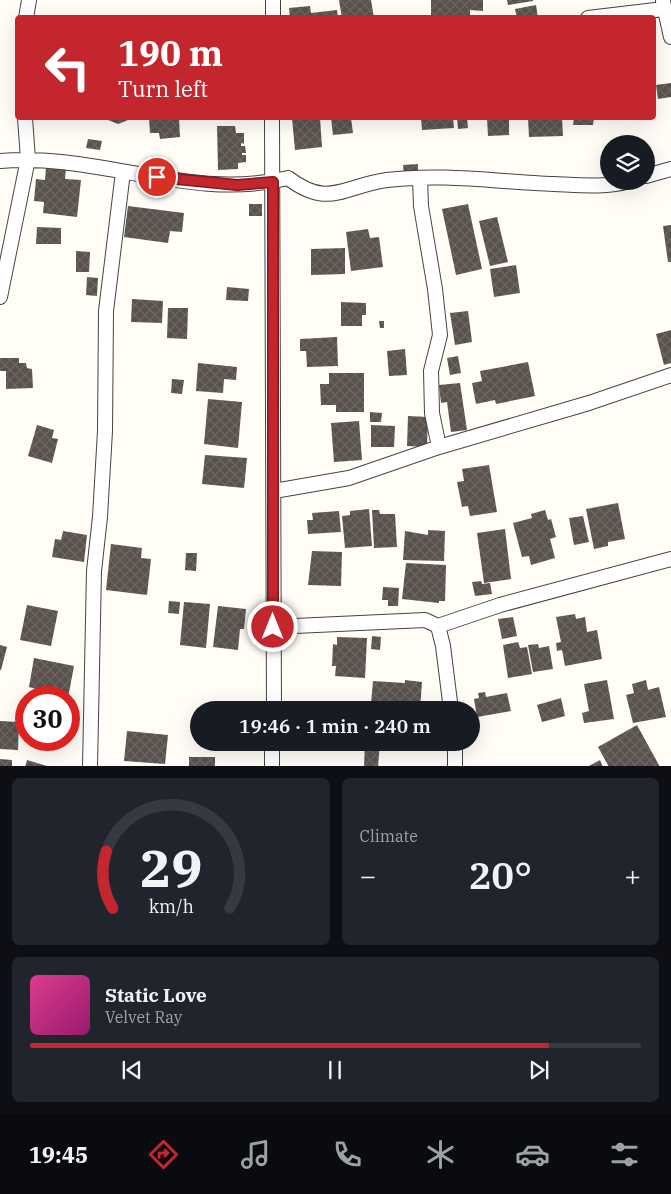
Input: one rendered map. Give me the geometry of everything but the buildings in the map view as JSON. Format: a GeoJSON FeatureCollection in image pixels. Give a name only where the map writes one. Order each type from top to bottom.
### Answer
{"type":"FeatureCollection","features":[{"type":"Feature","properties":{"kind":"street"},"geometry":{"type":"LineString","coordinates":[[26,15],[29,0]]}},
{"type":"Feature","properties":{"kind":"street"},"geometry":{"type":"LineString","coordinates":[[273,0],[273,15]]}},
{"type":"Feature","properties":{"kind":"street"},"geometry":{"type":"LineString","coordinates":[[604,15],[664,4],[671,37]]}},
{"type":"Feature","properties":{"kind":"street"},"geometry":{"type":"LineString","coordinates":[[0,297],[28,158],[25,120]]}},
{"type":"Feature","properties":{"kind":"street"},"geometry":{"type":"LineString","coordinates":[[272,120],[274,701]]}},
{"type":"Feature","properties":{"kind":"street"},"geometry":{"type":"LineString","coordinates":[[0,161],[28,158],[79,163],[123,172],[237,185],[273,182],[288,178],[304,190],[330,195],[371,183],[443,177],[579,186],[600,184]]}},
{"type":"Feature","properties":{"kind":"street"},"geometry":{"type":"LineString","coordinates":[[655,173],[671,169]]}},
{"type":"Feature","properties":{"kind":"street"},"geometry":{"type":"LineString","coordinates":[[90,766],[94,571],[100,517],[105,431],[106,311],[123,172]]}},
{"type":"Feature","properties":{"kind":"street"},"geometry":{"type":"LineString","coordinates":[[420,178],[421,206],[435,288],[440,335],[431,371],[432,413],[439,448]]}},
{"type":"Feature","properties":{"kind":"street"},"geometry":{"type":"LineString","coordinates":[[274,491],[349,478],[439,448],[589,403],[671,375]]}},
{"type":"Feature","properties":{"kind":"street"},"geometry":{"type":"LineString","coordinates":[[273,627],[392,620],[425,620],[438,626],[500,605],[671,559]]}},
{"type":"Feature","properties":{"kind":"street"},"geometry":{"type":"LineString","coordinates":[[438,626],[444,646],[450,701]]}},
{"type":"Feature","properties":{"kind":"street"},"geometry":{"type":"LineString","coordinates":[[272,751],[272,766]]}},
{"type":"Feature","properties":{"kind":"street"},"geometry":{"type":"LineString","coordinates":[[455,751],[455,766]]}},
{"type":"Feature","properties":{"kind":"route"},"geometry":{"type":"LineString","coordinates":[[157,177],[237,185],[273,182],[275,403],[273,627]]}}]}
